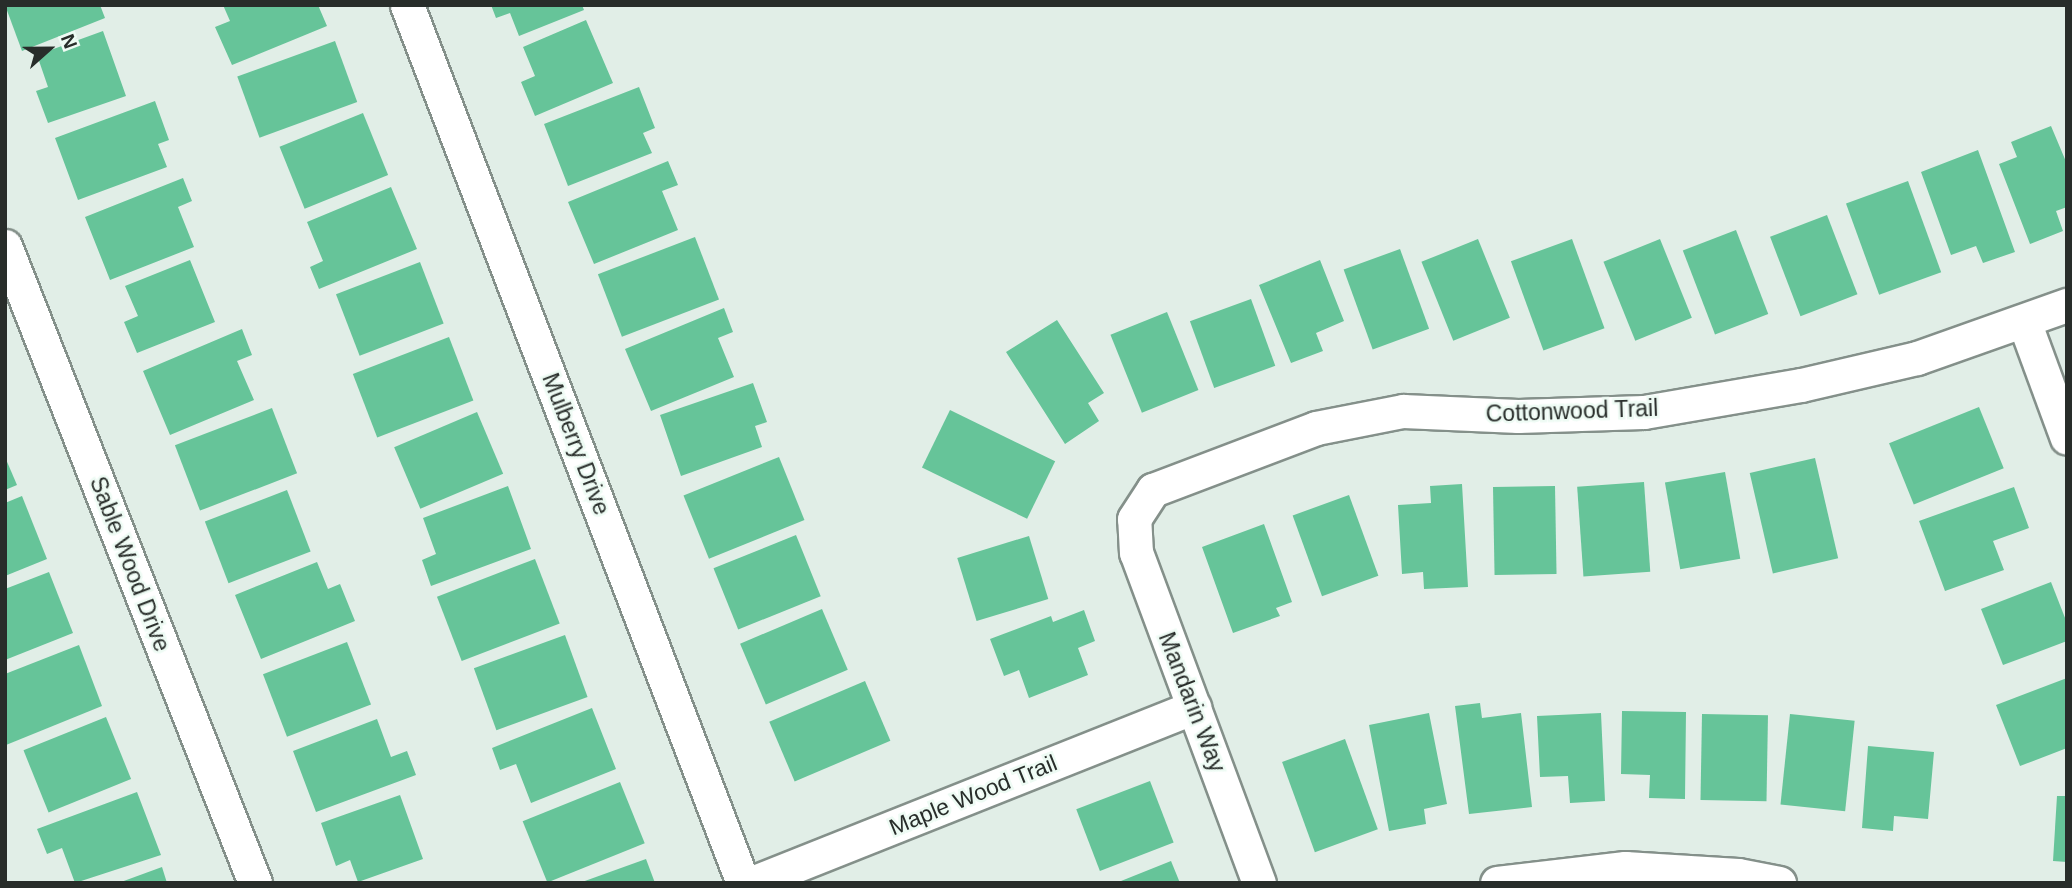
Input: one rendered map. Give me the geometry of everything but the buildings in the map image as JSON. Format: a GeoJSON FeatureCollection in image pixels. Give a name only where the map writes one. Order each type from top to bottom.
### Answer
{"type":"FeatureCollection","features":[{"type":"Feature","properties":{"kind":"street","name":"Mulberry Drive"},"geometry":{"type":"LineString","coordinates":[[407,5],[743,883]]}},
{"type":"Feature","properties":{"kind":"street","name":"Sable Wood Drive"},"geometry":{"type":"LineString","coordinates":[[5,246],[255,883]]}},
{"type":"Feature","properties":{"kind":"street","name":"Cottonwood Trail"},"geometry":{"type":"LineString","coordinates":[[1134,519],[1153,490],[1316,428],[1403,411],[1518,416],[1644,412],[1801,385],[1917,358],[2025,324],[2067,305]]}},
{"type":"Feature","properties":{"kind":"street"},"geometry":{"type":"LineString","coordinates":[[2025,324],[2067,438]]}},
{"type":"Feature","properties":{"kind":"street","name":"Mandarin Way"},"geometry":{"type":"LineString","coordinates":[[1134,519],[1136,553],[1259,883]]}},
{"type":"Feature","properties":{"kind":"street","name":"Maple Wood Trail"},"geometry":{"type":"LineString","coordinates":[[752,883],[1194,707]]}},
{"type":"Feature","properties":{"kind":"street"},"geometry":{"type":"LineString","coordinates":[[1497,883],[1625,868],[1738,875],[1779,883]]}}]}
